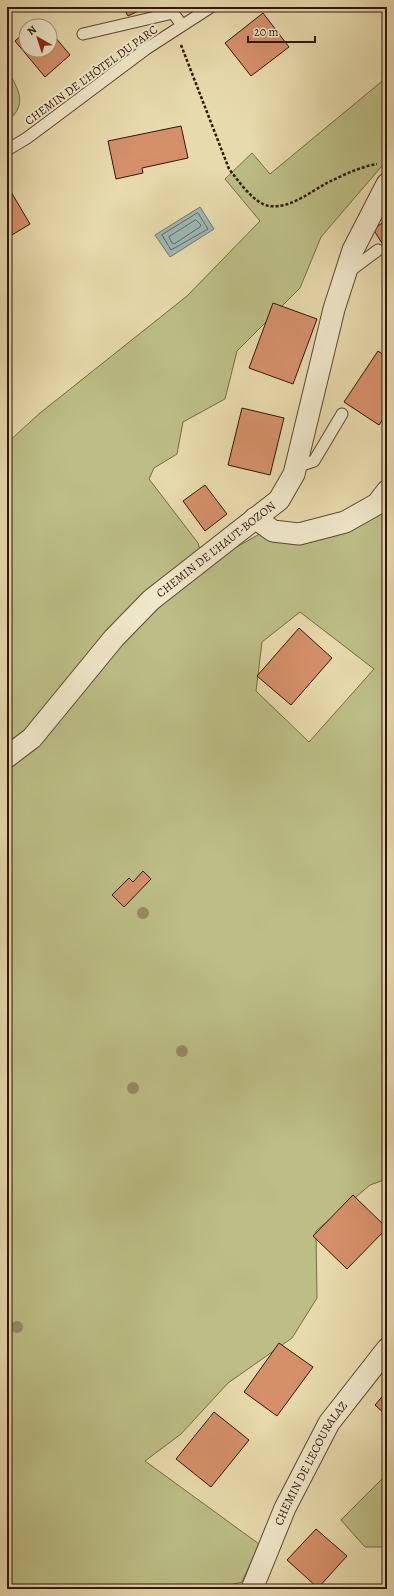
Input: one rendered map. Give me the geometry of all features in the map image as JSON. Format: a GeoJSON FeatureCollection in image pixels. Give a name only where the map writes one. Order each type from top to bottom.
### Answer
{"type":"FeatureCollection","features":[{"type":"Feature","properties":{"kind":"street","name":"CHEMIN DE L'HAUT-BOZON"},"geometry":{"type":"LineString","coordinates":[[7,757],[32,738],[114,638],[151,600],[279,500],[294,474],[334,309],[353,250],[387,184]]}},
{"type":"Feature","properties":{"kind":"street"},"geometry":{"type":"LineString","coordinates":[[255,518],[273,531],[299,534],[346,522],[377,504],[387,491]]}},
{"type":"Feature","properties":{"kind":"street","name":"CHEMIN DE L'ECOURALAZ"},"geometry":{"type":"LineString","coordinates":[[252,1589],[285,1508],[329,1423],[387,1349]]}},
{"type":"Feature","properties":{"kind":"lane","name":"CHEMIN DE L'HÔTEL DU PARC"},"geometry":{"type":"LineString","coordinates":[[7,150],[27,138],[146,48],[211,7]]}},
{"type":"Feature","properties":{"kind":"lane"},"geometry":{"type":"LineString","coordinates":[[83,34],[173,13],[182,25]]}},
{"type":"Feature","properties":{"kind":"lane"},"geometry":{"type":"LineString","coordinates":[[345,275],[378,250]]}},
{"type":"Feature","properties":{"kind":"lane"},"geometry":{"type":"LineString","coordinates":[[296,467],[314,461],[342,414]]}},
{"type":"Feature","properties":{"kind":"path"},"geometry":{"type":"LineString","coordinates":[[180,42],[229,168],[242,186],[258,200],[268,206],[279,206],[297,200],[357,170],[380,163]]}},
{"type":"Feature","properties":{"kind":"green space"},"geometry":{"type":"Polygon","coordinates":[[[7,70],[18,90],[20,103],[14,115],[7,121],[7,70]]]}},
{"type":"Feature","properties":{"kind":"green space"},"geometry":{"type":"Polygon","coordinates":[[[387,77],[387,160],[321,237],[300,288],[237,351],[225,399],[183,422],[177,454],[154,468],[149,479],[198,543],[205,565],[279,523],[298,526],[387,502],[387,1179],[370,1185],[316,1231],[317,1298],[292,1338],[228,1383],[181,1434],[145,1461],[259,1544],[242,1582],[214,1589],[7,1589],[7,443],[40,413],[187,296],[260,221],[225,179],[252,153],[270,174],[387,77]],[[300,612],[262,642],[256,691],[309,742],[374,669],[300,612]]]}},
{"type":"Feature","properties":{"kind":"green space"},"geometry":{"type":"Polygon","coordinates":[[[387,1474],[387,1547],[365,1547],[341,1520],[387,1474]]]}},
{"type":"Feature","properties":{"kind":"water"},"geometry":{"type":"Polygon","coordinates":[[[200,207],[214,229],[170,257],[155,235],[200,207]]]}},
{"type":"Feature","properties":{"kind":"building"},"geometry":{"type":"Polygon","coordinates":[[[123,7],[147,7],[128,16],[123,7]]]}},
{"type":"Feature","properties":{"kind":"building"},"geometry":{"type":"Polygon","coordinates":[[[263,13],[289,47],[251,76],[225,43],[263,13]]]}},
{"type":"Feature","properties":{"kind":"building"},"geometry":{"type":"Polygon","coordinates":[[[58,41],[70,55],[45,77],[29,58],[58,58],[58,41]]]}},
{"type":"Feature","properties":{"kind":"building"},"geometry":{"type":"Polygon","coordinates":[[[181,126],[188,158],[142,168],[143,173],[116,179],[108,141],[181,126]]]}},
{"type":"Feature","properties":{"kind":"building"},"geometry":{"type":"Polygon","coordinates":[[[7,185],[30,224],[7,238],[7,185]]]}},
{"type":"Feature","properties":{"kind":"building"},"geometry":{"type":"Polygon","coordinates":[[[387,220],[387,251],[373,229],[387,220]]]}},
{"type":"Feature","properties":{"kind":"building"},"geometry":{"type":"Polygon","coordinates":[[[273,303],[317,319],[293,384],[249,368],[273,303]]]}},
{"type":"Feature","properties":{"kind":"building"},"geometry":{"type":"Polygon","coordinates":[[[378,351],[387,357],[387,413],[379,425],[344,402],[378,351]]]}},
{"type":"Feature","properties":{"kind":"building"},"geometry":{"type":"Polygon","coordinates":[[[242,408],[284,418],[270,475],[228,465],[242,408]]]}},
{"type":"Feature","properties":{"kind":"building"},"geometry":{"type":"Polygon","coordinates":[[[205,485],[227,514],[205,531],[183,501],[205,485]]]}},
{"type":"Feature","properties":{"kind":"building"},"geometry":{"type":"Polygon","coordinates":[[[299,628],[332,658],[291,705],[257,676],[299,628]]]}},
{"type":"Feature","properties":{"kind":"building"},"geometry":{"type":"Polygon","coordinates":[[[143,871],[151,879],[124,907],[112,895],[129,878],[133,882],[143,871]]]}},
{"type":"Feature","properties":{"kind":"building"},"geometry":{"type":"Polygon","coordinates":[[[353,1195],[387,1228],[347,1269],[313,1236],[353,1195]]]}},
{"type":"Feature","properties":{"kind":"building"},"geometry":{"type":"Polygon","coordinates":[[[279,1343],[313,1367],[277,1416],[244,1392],[279,1343]]]}},
{"type":"Feature","properties":{"kind":"building"},"geometry":{"type":"Polygon","coordinates":[[[387,1391],[387,1416],[375,1405],[387,1391]]]}},
{"type":"Feature","properties":{"kind":"building"},"geometry":{"type":"Polygon","coordinates":[[[214,1412],[249,1440],[211,1487],[176,1459],[214,1412]]]}},
{"type":"Feature","properties":{"kind":"building"},"geometry":{"type":"Polygon","coordinates":[[[316,1529],[347,1556],[318,1588],[287,1560],[316,1529]]]}}]}
